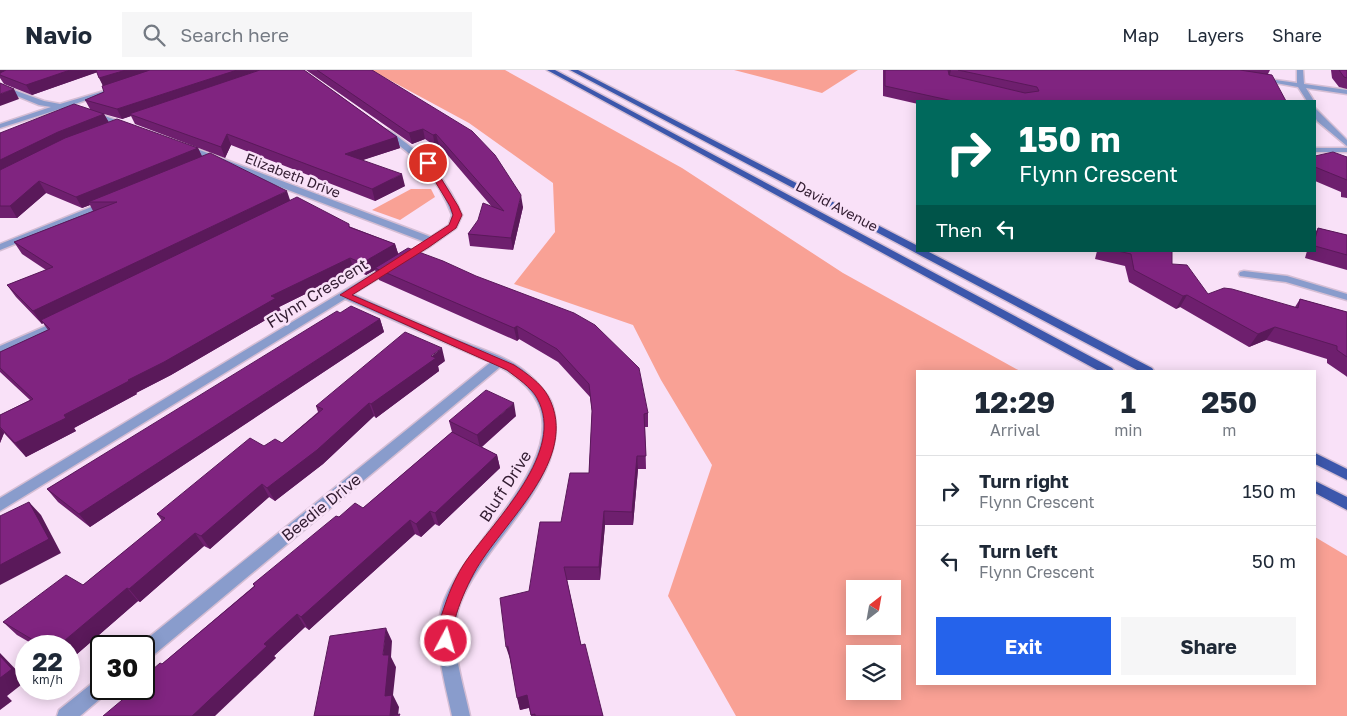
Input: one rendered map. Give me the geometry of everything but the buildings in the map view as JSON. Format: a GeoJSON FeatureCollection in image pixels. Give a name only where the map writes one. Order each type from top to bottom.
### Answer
{"type":"FeatureCollection","features":[{"type":"Feature","properties":{"kind":"main road","name":"David Avenue"},"geometry":{"type":"LineString","coordinates":[[550,70],[1106,370]]}},
{"type":"Feature","properties":{"kind":"main road","name":"David Avenue"},"geometry":{"type":"LineString","coordinates":[[573,70],[916,250]]}},
{"type":"Feature","properties":{"kind":"main road","name":"David Avenue"},"geometry":{"type":"LineString","coordinates":[[920,252],[1146,370]]}},
{"type":"Feature","properties":{"kind":"main road"},"geometry":{"type":"LineString","coordinates":[[1316,459],[1347,475]]}},
{"type":"Feature","properties":{"kind":"main road"},"geometry":{"type":"LineString","coordinates":[[1316,487],[1347,504]]}},
{"type":"Feature","properties":{"kind":"street"},"geometry":{"type":"LineString","coordinates":[[1300,70],[1301,86],[1309,100]]}},
{"type":"Feature","properties":{"kind":"street"},"geometry":{"type":"LineString","coordinates":[[1255,79],[1347,92]]}},
{"type":"Feature","properties":{"kind":"street"},"geometry":{"type":"LineString","coordinates":[[0,126],[128,84]]}},
{"type":"Feature","properties":{"kind":"street"},"geometry":{"type":"LineString","coordinates":[[0,87],[42,103],[60,105],[138,130]]}},
{"type":"Feature","properties":{"kind":"street"},"geometry":{"type":"LineString","coordinates":[[1316,112],[1320,119],[1347,144]]}},
{"type":"Feature","properties":{"kind":"street"},"geometry":{"type":"LineString","coordinates":[[110,129],[132,121]]}},
{"type":"Feature","properties":{"kind":"street","name":"Flynn Crescent"},"geometry":{"type":"LineString","coordinates":[[0,505],[345,295],[453,226],[457,215],[454,206],[428,163],[380,127]]}},
{"type":"Feature","properties":{"kind":"street","name":"Elizabeth Drive"},"geometry":{"type":"LineString","coordinates":[[181,146],[211,161],[432,241]]}},
{"type":"Feature","properties":{"kind":"street"},"geometry":{"type":"LineString","coordinates":[[1316,150],[1347,150]]}},
{"type":"Feature","properties":{"kind":"street"},"geometry":{"type":"LineString","coordinates":[[297,205],[313,197]]}},
{"type":"Feature","properties":{"kind":"street"},"geometry":{"type":"LineString","coordinates":[[0,247],[116,200]]}},
{"type":"Feature","properties":{"kind":"street"},"geometry":{"type":"LineString","coordinates":[[1244,274],[1287,280],[1347,297]]}},
{"type":"Feature","properties":{"kind":"street","name":"Bluff Drive"},"geometry":{"type":"LineString","coordinates":[[345,295],[499,362],[524,378],[543,397],[550,421],[551,435],[548,449],[533,481],[470,567],[452,603],[447,620],[446,641],[462,716]]}},
{"type":"Feature","properties":{"kind":"street"},"geometry":{"type":"LineString","coordinates":[[0,351],[70,318]]}},
{"type":"Feature","properties":{"kind":"street","name":"Beedie Drive"},"geometry":{"type":"LineString","coordinates":[[155,643],[499,362]]}},
{"type":"Feature","properties":{"kind":"street"},"geometry":{"type":"LineString","coordinates":[[66,716],[90,696]]}},
{"type":"Feature","properties":{"kind":"shaded area"},"geometry":{"type":"Polygon","coordinates":[[[371,70],[505,70],[682,168],[843,273],[1018,370],[916,370],[916,685],[1316,685],[1316,538],[1347,556],[1347,716],[736,716],[668,596],[712,465],[661,380],[633,325],[514,284],[555,232],[553,183],[469,123],[371,70]]]}},
{"type":"Feature","properties":{"kind":"shaded area"},"geometry":{"type":"Polygon","coordinates":[[[734,70],[858,70],[822,93],[734,70]]]}},
{"type":"Feature","properties":{"kind":"shaded area"},"geometry":{"type":"Polygon","coordinates":[[[411,189],[431,189],[435,197],[400,220],[372,210],[411,189]]]}},
{"type":"Feature","properties":{"kind":"route"},"geometry":{"type":"LineString","coordinates":[[428,163],[454,206],[457,215],[453,226],[345,295],[510,368],[536,388],[543,397],[548,410],[551,435],[548,449],[533,481],[470,567],[452,603],[447,620],[446,641]]}}]}
